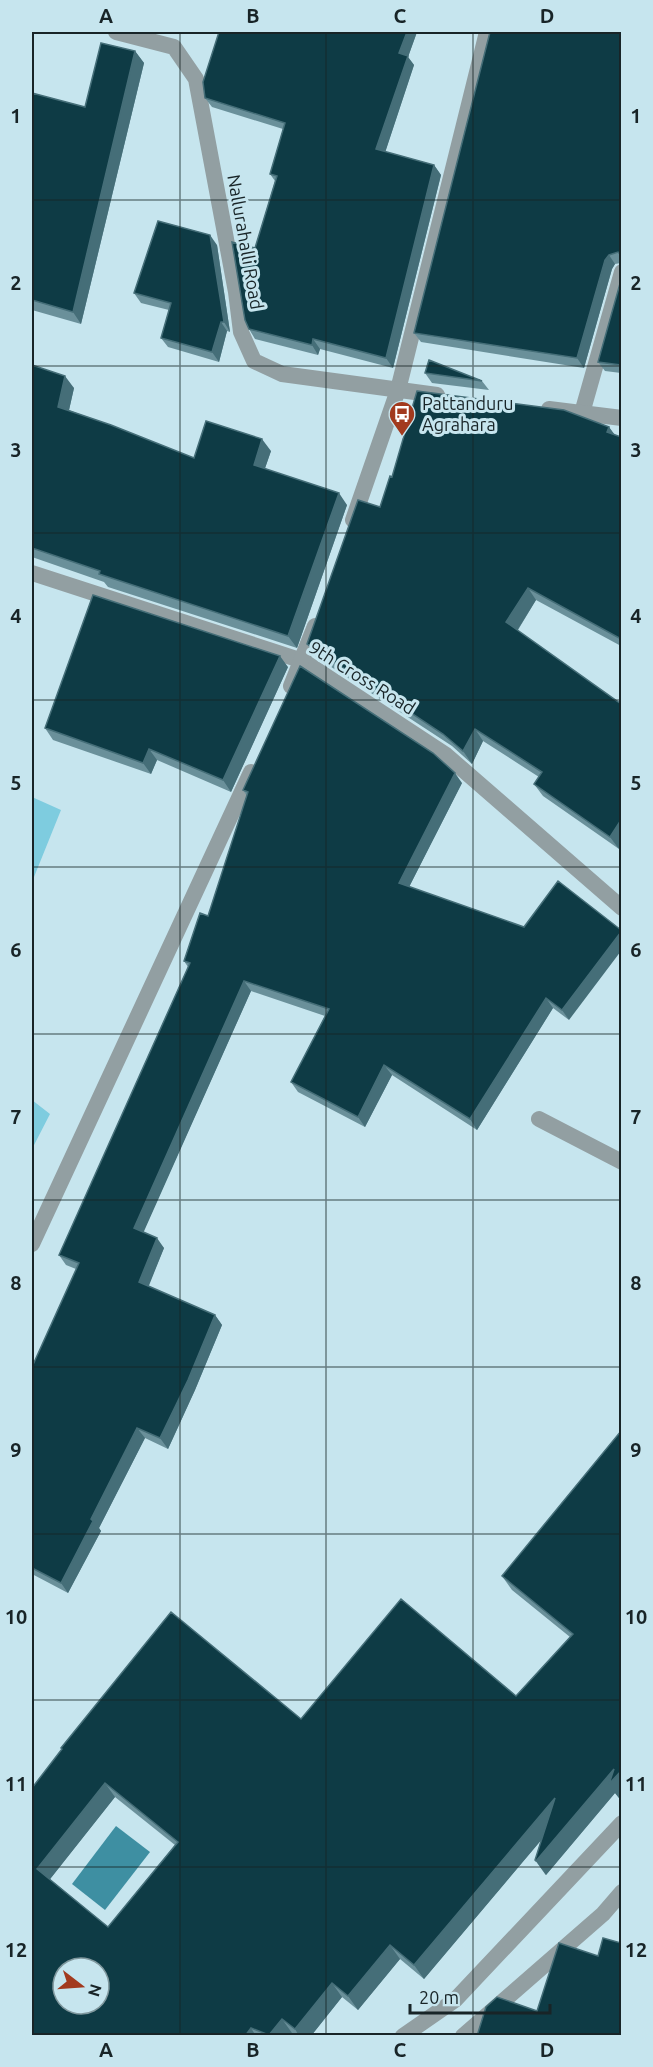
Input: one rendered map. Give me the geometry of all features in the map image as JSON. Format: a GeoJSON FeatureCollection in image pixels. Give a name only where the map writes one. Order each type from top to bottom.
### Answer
{"type":"FeatureCollection","features":[{"type":"Feature","properties":{"kind":"street","name":"Nallurahalli Road"},"geometry":{"type":"LineString","coordinates":[[116,32],[174,47],[196,79],[236,292],[241,332],[254,361],[282,374],[455,398]]}},
{"type":"Feature","properties":{"kind":"street"},"geometry":{"type":"LineString","coordinates":[[346,541],[398,390],[487,32]]}},
{"type":"Feature","properties":{"kind":"street"},"geometry":{"type":"LineString","coordinates":[[582,413],[621,272]]}},
{"type":"Feature","properties":{"kind":"street"},"geometry":{"type":"LineString","coordinates":[[536,408],[621,418]]}},
{"type":"Feature","properties":{"kind":"street","name":"9th Cross Road"},"geometry":{"type":"LineString","coordinates":[[32,573],[303,661],[446,755],[621,908]]}},
{"type":"Feature","properties":{"kind":"street"},"geometry":{"type":"LineString","coordinates":[[283,704],[303,661],[322,606]]}},
{"type":"Feature","properties":{"kind":"street"},"geometry":{"type":"LineString","coordinates":[[32,1244],[258,758]]}},
{"type":"Feature","properties":{"kind":"street"},"geometry":{"type":"LineString","coordinates":[[539,1119],[621,1162]]}},
{"type":"Feature","properties":{"kind":"street"},"geometry":{"type":"LineString","coordinates":[[403,2036],[455,2000],[621,1823]]}},
{"type":"Feature","properties":{"kind":"street"},"geometry":{"type":"LineString","coordinates":[[463,2036],[603,1914],[621,1892]]}},
{"type":"Feature","properties":{"kind":"shaded area"},"geometry":{"type":"Polygon","coordinates":[[[32,797],[61,810],[32,882],[32,797]]]}},
{"type":"Feature","properties":{"kind":"shaded area"},"geometry":{"type":"Polygon","coordinates":[[[32,1100],[50,1114],[32,1149],[32,1100]]]}},
{"type":"Feature","properties":{"kind":"shaded area"},"geometry":{"type":"Polygon","coordinates":[[[116,1826],[150,1852],[105,1910],[72,1884],[116,1826]]]}},
{"type":"Feature","properties":{"kind":"building"},"geometry":{"type":"Polygon","coordinates":[[[219,32],[407,32],[399,53],[408,56],[376,149],[434,165],[386,358],[313,339],[312,345],[249,329],[245,320],[232,242],[255,248],[277,176],[270,174],[285,123],[205,98],[203,82],[219,32]]]}},
{"type":"Feature","properties":{"kind":"building"},"geometry":{"type":"Polygon","coordinates":[[[490,32],[621,32],[621,255],[618,252],[609,255],[605,260],[577,358],[414,333],[490,32]]]}},
{"type":"Feature","properties":{"kind":"building"},"geometry":{"type":"Polygon","coordinates":[[[101,43],[135,51],[73,312],[32,300],[32,93],[85,107],[101,43]]]}},
{"type":"Feature","properties":{"kind":"building"},"geometry":{"type":"Polygon","coordinates":[[[158,221],[210,235],[224,322],[221,322],[212,352],[161,338],[171,303],[134,293],[158,221]]]}},
{"type":"Feature","properties":{"kind":"building"},"geometry":{"type":"Polygon","coordinates":[[[621,280],[621,365],[598,362],[621,280]]]}},
{"type":"Feature","properties":{"kind":"building"},"geometry":{"type":"Polygon","coordinates":[[[429,360],[482,381],[425,373],[429,360]]]}},
{"type":"Feature","properties":{"kind":"building"},"geometry":{"type":"Polygon","coordinates":[[[32,365],[65,376],[58,407],[194,458],[206,421],[262,439],[254,465],[339,493],[288,636],[99,574],[100,571],[32,548],[32,365]]]}},
{"type":"Feature","properties":{"kind":"building"},"geometry":{"type":"Polygon","coordinates":[[[417,391],[564,410],[609,427],[607,432],[621,437],[621,639],[528,588],[506,622],[621,704],[621,820],[610,837],[534,784],[542,772],[475,729],[463,751],[443,734],[307,644],[358,500],[380,507],[390,476],[392,477],[417,391]]]}},
{"type":"Feature","properties":{"kind":"building"},"geometry":{"type":"Polygon","coordinates":[[[93,595],[280,656],[223,780],[149,749],[143,763],[45,728],[93,595]]]}},
{"type":"Feature","properties":{"kind":"building"},"geometry":{"type":"Polygon","coordinates":[[[300,666],[433,753],[455,773],[399,883],[524,927],[558,881],[621,932],[562,1010],[546,998],[470,1119],[384,1065],[358,1117],[291,1082],[329,1009],[244,981],[134,1228],[157,1238],[139,1282],[215,1315],[188,1380],[160,1438],[137,1428],[61,1583],[32,1568],[32,1367],[79,1263],[59,1255],[190,963],[184,961],[200,913],[208,916],[248,792],[243,790],[300,666]]]}},
{"type":"Feature","properties":{"kind":"building"},"geometry":{"type":"Polygon","coordinates":[[[621,1431],[621,1771],[609,1784],[614,1769],[536,1861],[555,1798],[414,1965],[390,1945],[348,1996],[332,1983],[295,2029],[282,2019],[269,2035],[251,2028],[245,2036],[32,2036],[32,1788],[61,1748],[171,1612],[301,1719],[401,1599],[516,1696],[573,1634],[502,1576],[621,1431]],[[105,1783],[37,1869],[108,1927],[178,1842],[105,1783]]]}},
{"type":"Feature","properties":{"kind":"building"},"geometry":{"type":"Polygon","coordinates":[[[603,1938],[621,1943],[621,2036],[477,2036],[486,2007],[497,1997],[537,2011],[559,1943],[598,1956],[603,1938]]]}},
{"type":"Feature","properties":{"kind":"place","name":"Pattanduru Agrahara"},"geometry":{"type":"Point","coordinates":[402,437]}}]}
